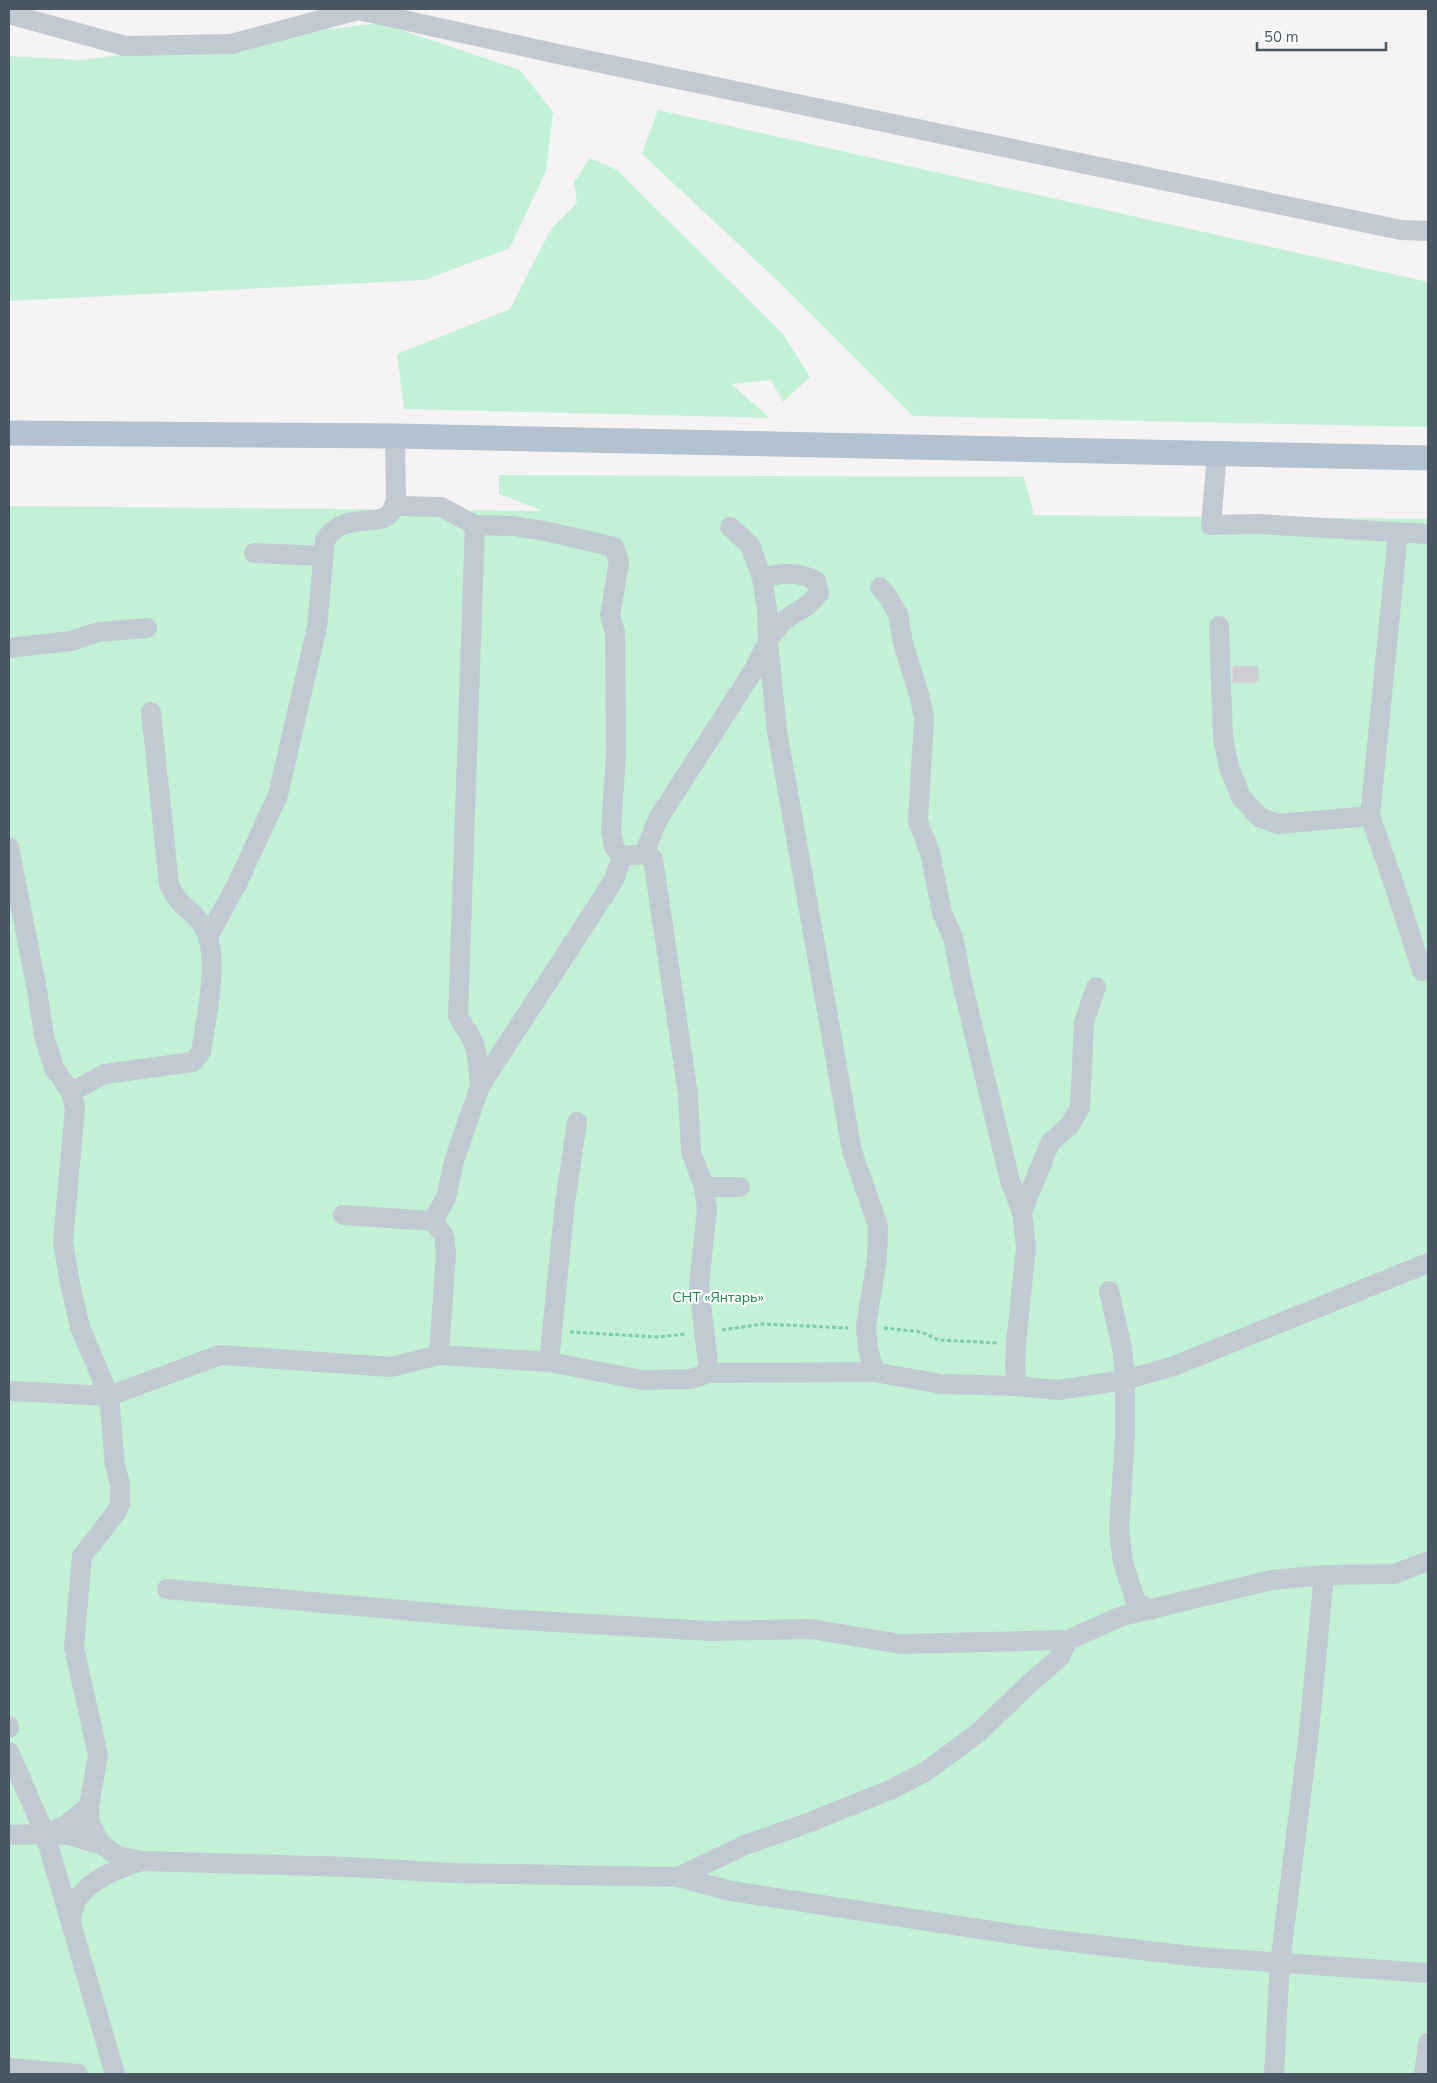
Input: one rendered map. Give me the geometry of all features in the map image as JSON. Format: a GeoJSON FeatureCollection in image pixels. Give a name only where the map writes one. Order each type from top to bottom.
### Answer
{"type":"FeatureCollection","features":[{"type":"Feature","properties":{"kind":"main road"},"geometry":{"type":"LineString","coordinates":[[9,433],[395,436],[1428,458]]}},
{"type":"Feature","properties":{"kind":"street"},"geometry":{"type":"LineString","coordinates":[[9,14],[125,46],[231,44],[358,10],[553,54],[1392,228],[1428,231]]}},
{"type":"Feature","properties":{"kind":"street"},"geometry":{"type":"LineString","coordinates":[[208,936],[238,884],[278,795],[316,627],[325,540],[330,532],[345,522],[379,519],[390,513],[396,501],[395,436]]}},
{"type":"Feature","properties":{"kind":"street"},"geometry":{"type":"LineString","coordinates":[[1217,454],[1212,525],[1258,524],[1428,534]]}},
{"type":"Feature","properties":{"kind":"street"},"geometry":{"type":"LineString","coordinates":[[396,501],[400,506],[441,507],[475,525],[514,526],[550,532],[614,547],[619,562],[610,616],[614,632],[616,754],[611,831],[614,847],[622,856]]}},
{"type":"Feature","properties":{"kind":"street"},"geometry":{"type":"LineString","coordinates":[[475,525],[458,1016],[472,1038],[477,1058],[480,1086]]}},
{"type":"Feature","properties":{"kind":"street"},"geometry":{"type":"LineString","coordinates":[[730,527],[750,545],[762,578],[767,609],[768,642],[777,731],[852,1151],[878,1226],[877,1259],[866,1326],[868,1348],[874,1372]]}},
{"type":"Feature","properties":{"kind":"street"},"geometry":{"type":"LineString","coordinates":[[1398,533],[1370,816],[1422,971]]}},
{"type":"Feature","properties":{"kind":"street"},"geometry":{"type":"LineString","coordinates":[[254,553],[323,556]]}},
{"type":"Feature","properties":{"kind":"street"},"geometry":{"type":"LineString","coordinates":[[644,854],[658,819],[755,668],[768,642],[785,620],[812,604],[818,593],[816,581],[804,575],[779,573],[762,578]]}},
{"type":"Feature","properties":{"kind":"street"},"geometry":{"type":"LineString","coordinates":[[880,587],[898,614],[903,643],[920,698],[924,718],[918,822],[930,852],[942,913],[954,937],[962,983],[1008,1172],[1022,1212],[1026,1248],[1016,1344],[1015,1368],[1017,1386]]}},
{"type":"Feature","properties":{"kind":"street"},"geometry":{"type":"LineString","coordinates":[[1219,626],[1223,738],[1230,767],[1241,797],[1260,817],[1278,824],[1370,816]]}},
{"type":"Feature","properties":{"kind":"street"},"geometry":{"type":"LineString","coordinates":[[9,648],[71,641],[98,632],[147,628]]}},
{"type":"Feature","properties":{"kind":"street"},"geometry":{"type":"LineString","coordinates":[[71,1092],[105,1074],[193,1062],[201,1052],[212,973],[208,936],[202,924],[174,897],[169,884],[151,712]]}},
{"type":"Feature","properties":{"kind":"street"},"geometry":{"type":"LineString","coordinates":[[9,854],[37,990],[44,1036],[54,1068],[71,1092],[75,1108],[63,1242],[80,1327],[108,1396],[115,1466],[120,1484],[120,1504],[115,1514],[82,1556],[74,1648],[98,1756],[89,1806],[90,1824],[102,1844]]}},
{"type":"Feature","properties":{"kind":"street"},"geometry":{"type":"LineString","coordinates":[[622,856],[644,854],[653,859],[688,1094],[691,1152],[704,1187],[707,1209],[699,1285],[708,1373]]}},
{"type":"Feature","properties":{"kind":"street"},"geometry":{"type":"LineString","coordinates":[[433,1221],[446,1198],[454,1161],[480,1086],[614,880],[622,856]]}},
{"type":"Feature","properties":{"kind":"street"},"geometry":{"type":"LineString","coordinates":[[1022,1212],[1050,1143],[1070,1125],[1080,1108],[1084,1022],[1096,987]]}},
{"type":"Feature","properties":{"kind":"street"},"geometry":{"type":"LineString","coordinates":[[549,1362],[565,1203],[577,1122]]}},
{"type":"Feature","properties":{"kind":"street"},"geometry":{"type":"LineString","coordinates":[[704,1187],[740,1187]]}},
{"type":"Feature","properties":{"kind":"street"},"geometry":{"type":"LineString","coordinates":[[343,1215],[433,1221],[444,1235],[446,1252],[439,1355]]}},
{"type":"Feature","properties":{"kind":"street"},"geometry":{"type":"LineString","coordinates":[[9,1391],[108,1396],[220,1355],[391,1367],[439,1355],[549,1362],[642,1380],[691,1379],[708,1373],[874,1372],[941,1384],[1017,1386],[1058,1390],[1125,1380],[1174,1366],[1428,1263]]}},
{"type":"Feature","properties":{"kind":"street"},"geometry":{"type":"LineString","coordinates":[[1109,1291],[1122,1348],[1125,1380],[1126,1437],[1119,1529],[1124,1563],[1136,1602],[1150,1610]]}},
{"type":"Feature","properties":{"kind":"street"},"geometry":{"type":"LineString","coordinates":[[167,1589],[522,1620],[710,1631],[811,1629],[901,1644],[1068,1640],[1122,1616],[1272,1580],[1324,1575],[1394,1574],[1428,1561]]}},
{"type":"Feature","properties":{"kind":"street"},"geometry":{"type":"LineString","coordinates":[[1274,2074],[1280,1962],[1309,1732],[1324,1575]]}},
{"type":"Feature","properties":{"kind":"street"},"geometry":{"type":"LineString","coordinates":[[678,1877],[745,1845],[890,1790],[925,1772],[978,1733],[1060,1657],[1068,1640]]}},
{"type":"Feature","properties":{"kind":"street"},"geometry":{"type":"LineString","coordinates":[[9,1752],[45,1834],[116,2074]]}},
{"type":"Feature","properties":{"kind":"street"},"geometry":{"type":"LineString","coordinates":[[45,1834],[66,1825],[89,1806]]}},
{"type":"Feature","properties":{"kind":"street"},"geometry":{"type":"LineString","coordinates":[[9,1835],[68,1834],[102,1844],[118,1856],[142,1862],[350,1867],[451,1873],[678,1877],[731,1891],[1038,1938],[1200,1957],[1428,1973]]}},
{"type":"Feature","properties":{"kind":"street"},"geometry":{"type":"LineString","coordinates":[[70,1920],[78,1899],[89,1886],[113,1871],[142,1862]]}},
{"type":"Feature","properties":{"kind":"street"},"geometry":{"type":"LineString","coordinates":[[1424,2074],[1428,2043]]}},
{"type":"Feature","properties":{"kind":"street"},"geometry":{"type":"LineString","coordinates":[[9,2068],[78,2074]]}},
{"type":"Feature","properties":{"kind":"path"},"geometry":{"type":"LineString","coordinates":[[551,1331],[658,1337],[763,1324],[847,1328],[866,1326],[921,1332],[939,1340],[1016,1344]]}},
{"type":"Feature","properties":{"kind":"green space"},"geometry":{"type":"Polygon","coordinates":[[[380,23],[520,70],[553,112],[546,171],[510,248],[424,280],[9,301],[9,56],[80,60],[380,23]]]}},
{"type":"Feature","properties":{"kind":"green space"},"geometry":{"type":"Polygon","coordinates":[[[658,110],[1428,282],[1428,427],[913,416],[782,285],[642,154],[658,110]]]}},
{"type":"Feature","properties":{"kind":"green space"},"geometry":{"type":"Polygon","coordinates":[[[590,158],[617,170],[783,334],[810,377],[783,402],[771,380],[731,384],[770,418],[404,409],[397,354],[510,309],[551,229],[577,203],[574,182],[590,158]]]}},
{"type":"Feature","properties":{"kind":"green space","name":"СНТ «Янтарь»"},"geometry":{"type":"Polygon","coordinates":[[[499,475],[1024,477],[1034,515],[1428,519],[1428,2074],[9,2074],[9,506],[543,511],[499,494],[499,475]]]}},
{"type":"Feature","properties":{"kind":"building"},"geometry":{"type":"Polygon","coordinates":[[[1232,666],[1258,666],[1259,682],[1233,683],[1232,666]]]}}]}
